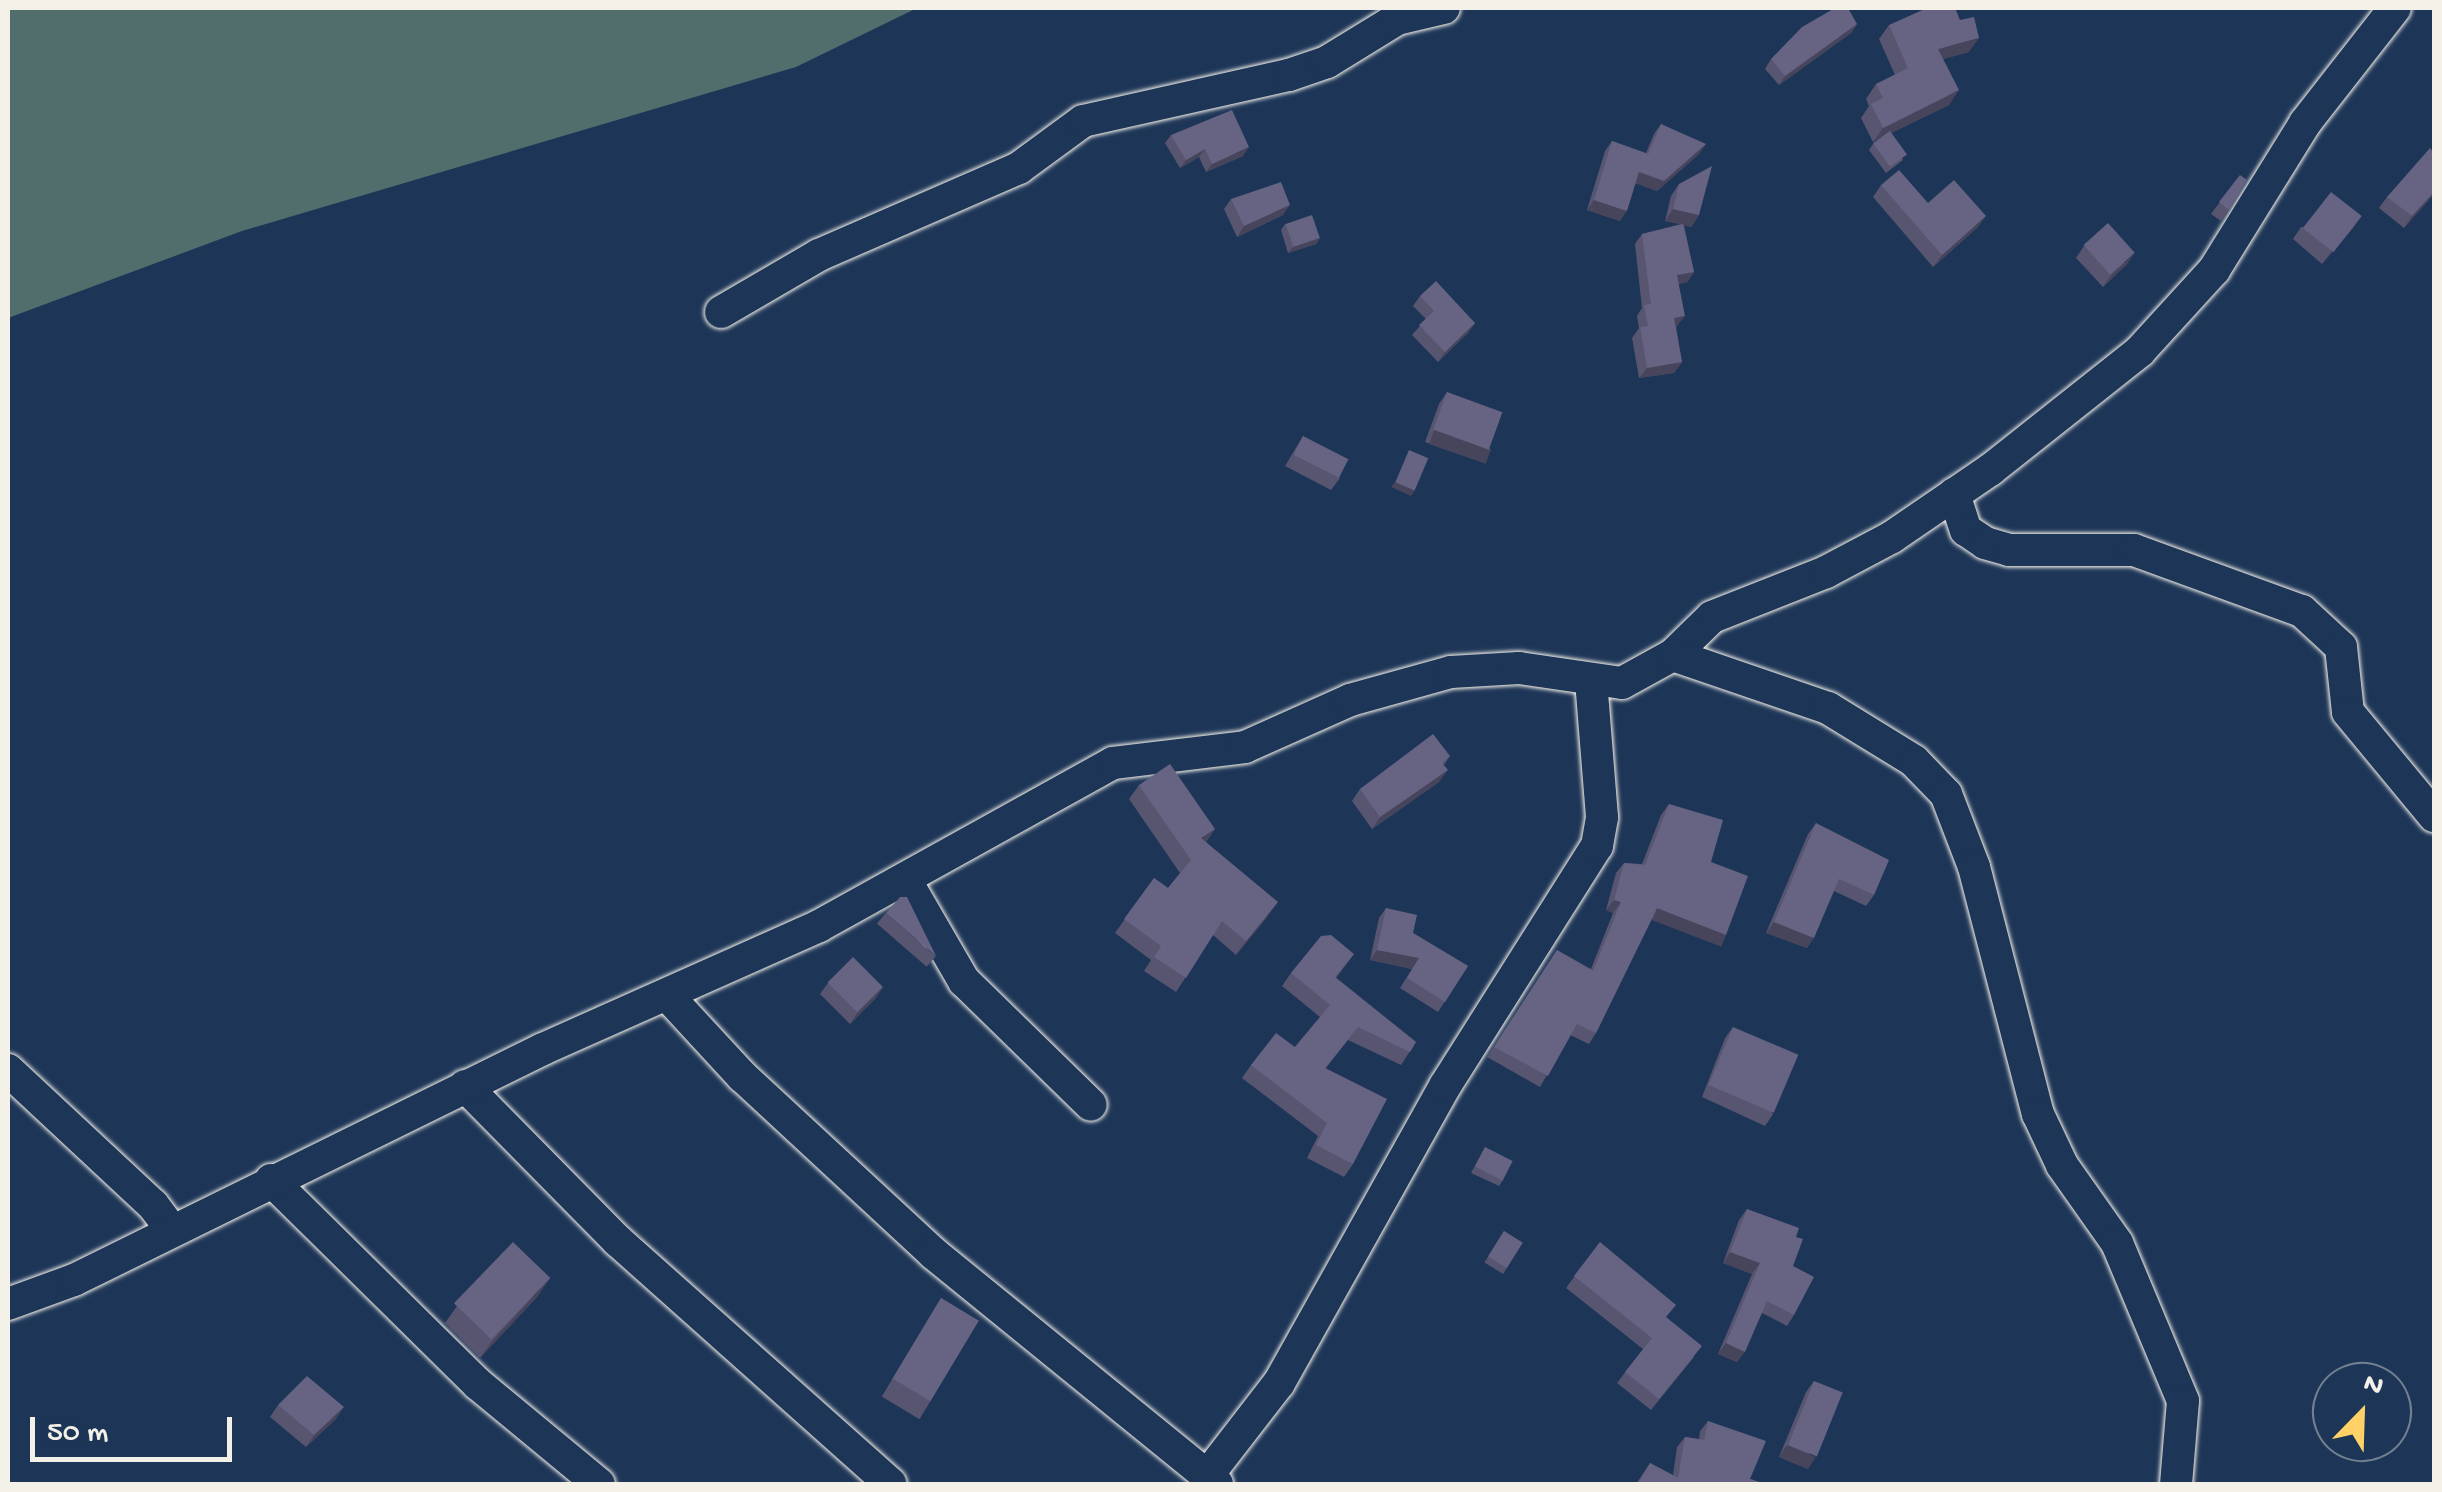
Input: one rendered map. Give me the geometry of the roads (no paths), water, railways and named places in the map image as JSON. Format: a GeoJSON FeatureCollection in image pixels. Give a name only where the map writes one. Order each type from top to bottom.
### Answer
{"type":"FeatureCollection","features":[{"type":"Feature","properties":{"kind":"street"},"geometry":{"type":"LineString","coordinates":[[722,312],[819,255],[1019,168],[1108,110],[1289,75],[1327,62],[1397,20],[1444,8]]}},
{"type":"Feature","properties":{"kind":"street"},"geometry":{"type":"LineString","coordinates":[[8,1304],[74,1280],[466,1086],[669,997],[906,879],[976,833],[1125,759],[1245,747],[1350,700],[1451,672],[1519,668],[1622,683],[1674,655],[1712,617],[1826,572],[1954,494],[2140,350],[2214,270],[2306,123],[2395,8]]}},
{"type":"Feature","properties":{"kind":"street"},"geometry":{"type":"LineString","coordinates":[[1954,494],[1966,530],[1985,543],[2009,550],[2134,550],[2302,612],[2340,647],[2348,712],[2434,816]]}},
{"type":"Feature","properties":{"kind":"street"},"geometry":{"type":"LineString","coordinates":[[1674,655],[1828,708],[1914,762],[1946,794],[1974,866],[2038,1114],[2062,1165],[2117,1243],[2183,1401],[2176,1484]]}},
{"type":"Feature","properties":{"kind":"street"},"geometry":{"type":"LineString","coordinates":[[669,997],[742,1076],[933,1254],[1212,1480],[1279,1383],[1445,1086],[1597,846],[1602,817],[1590,681]]}},
{"type":"Feature","properties":{"kind":"street"},"geometry":{"type":"LineString","coordinates":[[906,879],[964,982],[1092,1105]]}},
{"type":"Feature","properties":{"kind":"street"},"geometry":{"type":"LineString","coordinates":[[8,1070],[153,1205],[172,1230]]}},
{"type":"Feature","properties":{"kind":"street"},"geometry":{"type":"LineString","coordinates":[[466,1086],[618,1241],[891,1484]]}},
{"type":"Feature","properties":{"kind":"street"},"geometry":{"type":"LineString","coordinates":[[271,1180],[478,1384],[599,1484]]}}]}
